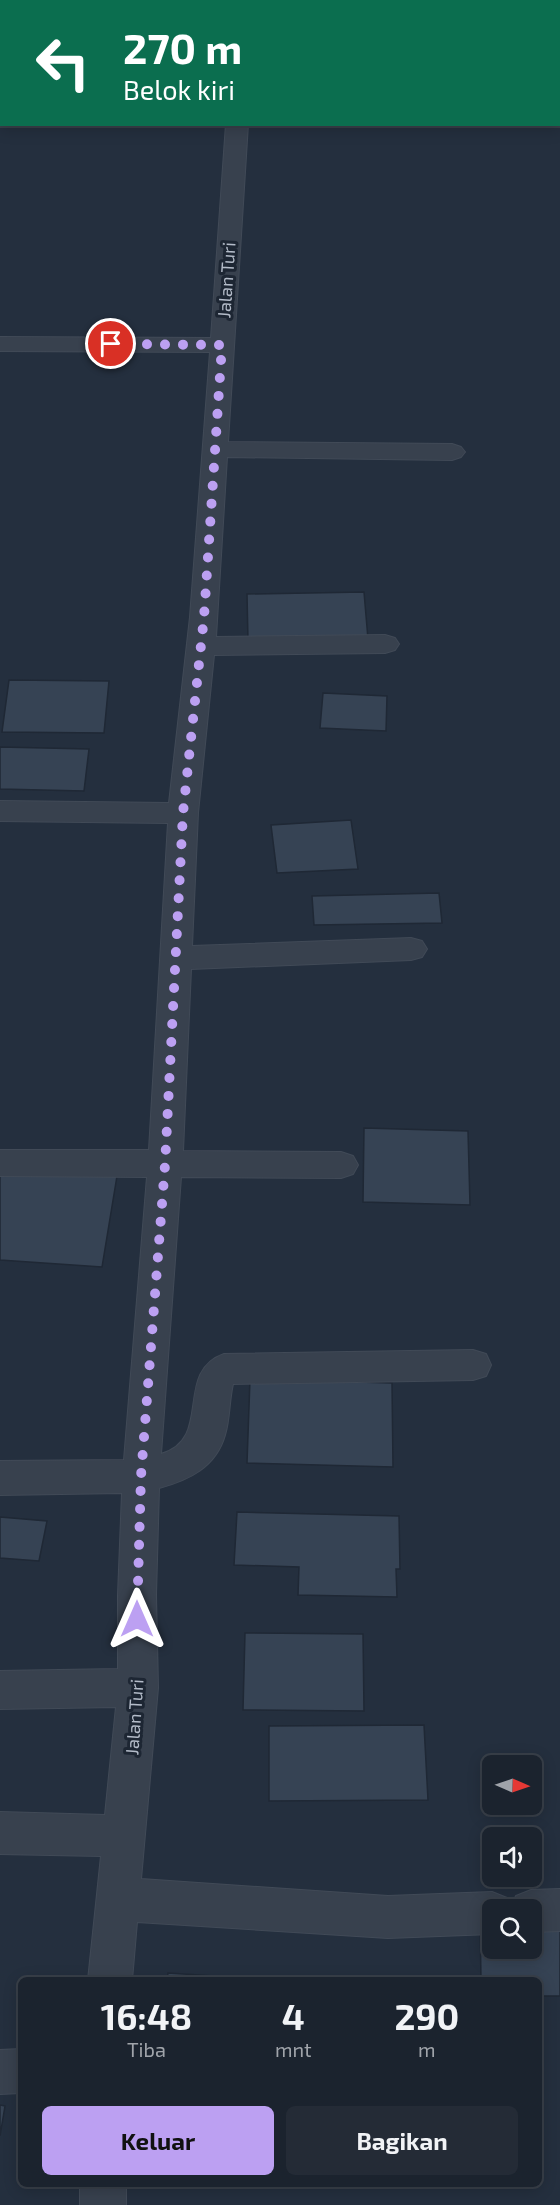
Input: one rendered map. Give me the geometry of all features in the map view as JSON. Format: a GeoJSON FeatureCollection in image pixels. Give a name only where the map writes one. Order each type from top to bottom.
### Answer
{"type":"FeatureCollection","features":[{"type":"Feature","properties":{"kind":"street","name":"Jalan Turi"},"geometry":{"type":"LineString","coordinates":[[110,1977],[138,1688],[137,1595],[141,1476],[165,1165],[183,813],[202,646],[237,126]]}},
{"type":"Feature","properties":{"kind":"street"},"geometry":{"type":"LineString","coordinates":[[0,344],[222,345]]}},
{"type":"Feature","properties":{"kind":"street"},"geometry":{"type":"LineString","coordinates":[[215,450],[452,452]]}},
{"type":"Feature","properties":{"kind":"street"},"geometry":{"type":"LineString","coordinates":[[202,646],[385,644]]}},
{"type":"Feature","properties":{"kind":"street"},"geometry":{"type":"LineString","coordinates":[[0,811],[183,813]]}},
{"type":"Feature","properties":{"kind":"street"},"geometry":{"type":"LineString","coordinates":[[176,958],[411,949]]}},
{"type":"Feature","properties":{"kind":"street"},"geometry":{"type":"LineString","coordinates":[[0,1163],[341,1165]]}},
{"type":"Feature","properties":{"kind":"street"},"geometry":{"type":"LineString","coordinates":[[0,1478],[141,1476],[175,1467],[194,1455],[207,1435],[215,1379],[224,1370],[473,1365]]}},
{"type":"Feature","properties":{"kind":"street"},"geometry":{"type":"LineString","coordinates":[[0,1690],[138,1688]]}},
{"type":"Feature","properties":{"kind":"street"},"geometry":{"type":"LineString","coordinates":[[0,1833],[125,1836]]}},
{"type":"Feature","properties":{"kind":"street"},"geometry":{"type":"LineString","coordinates":[[118,1899],[388,1917],[482,1912]]}},
{"type":"Feature","properties":{"kind":"street"},"geometry":{"type":"LineString","coordinates":[[542,1911],[560,1910]]}},
{"type":"Feature","properties":{"kind":"street"},"geometry":{"type":"LineString","coordinates":[[0,2072],[18,2071]]}},
{"type":"Feature","properties":{"kind":"street"},"geometry":{"type":"LineString","coordinates":[[103,2187],[103,2205]]}},
{"type":"Feature","properties":{"kind":"building"},"geometry":{"type":"Polygon","coordinates":[[[364,592],[368,639],[248,641],[247,594],[364,592]]]}},
{"type":"Feature","properties":{"kind":"building"},"geometry":{"type":"Polygon","coordinates":[[[9,680],[109,681],[104,733],[2,732],[9,680]]]}},
{"type":"Feature","properties":{"kind":"building"},"geometry":{"type":"Polygon","coordinates":[[[323,693],[387,696],[386,731],[320,728],[323,693]]]}},
{"type":"Feature","properties":{"kind":"building"},"geometry":{"type":"Polygon","coordinates":[[[0,747],[89,749],[84,791],[0,789],[0,747]]]}},
{"type":"Feature","properties":{"kind":"building"},"geometry":{"type":"Polygon","coordinates":[[[351,820],[358,869],[277,873],[271,825],[351,820]]]}},
{"type":"Feature","properties":{"kind":"building"},"geometry":{"type":"Polygon","coordinates":[[[439,893],[442,923],[314,925],[312,896],[439,893]]]}},
{"type":"Feature","properties":{"kind":"building"},"geometry":{"type":"Polygon","coordinates":[[[364,1128],[468,1131],[470,1205],[363,1202],[364,1128]]]}},
{"type":"Feature","properties":{"kind":"building"},"geometry":{"type":"Polygon","coordinates":[[[0,1168],[117,1176],[102,1267],[0,1260],[0,1168]]]}},
{"type":"Feature","properties":{"kind":"building"},"geometry":{"type":"Polygon","coordinates":[[[250,1379],[392,1383],[393,1467],[247,1463],[250,1379]]]}},
{"type":"Feature","properties":{"kind":"building"},"geometry":{"type":"Polygon","coordinates":[[[237,1512],[399,1516],[400,1569],[396,1569],[397,1597],[298,1595],[299,1567],[234,1565],[237,1512]]]}},
{"type":"Feature","properties":{"kind":"building"},"geometry":{"type":"Polygon","coordinates":[[[0,1517],[47,1521],[39,1561],[0,1558],[0,1517]]]}},
{"type":"Feature","properties":{"kind":"building"},"geometry":{"type":"Polygon","coordinates":[[[245,1633],[363,1634],[364,1711],[243,1710],[245,1633]]]}},
{"type":"Feature","properties":{"kind":"building"},"geometry":{"type":"Polygon","coordinates":[[[424,1725],[428,1800],[269,1801],[269,1726],[424,1725]]]}},
{"type":"Feature","properties":{"kind":"building"},"geometry":{"type":"Polygon","coordinates":[[[480,1919],[482,1919],[482,1959],[542,1959],[542,1922],[560,1923],[560,1996],[542,1996],[542,1977],[481,1977],[480,1919]]]}},
{"type":"Feature","properties":{"kind":"building"},"geometry":{"type":"Polygon","coordinates":[[[168,1973],[229,1977],[167,1977],[168,1973]]]}},
{"type":"Feature","properties":{"kind":"building"},"geometry":{"type":"Polygon","coordinates":[[[0,2105],[5,2106],[0,2136],[0,2105]]]}},
{"type":"Feature","properties":{"kind":"route"},"geometry":{"type":"LineString","coordinates":[[111,344],[222,345],[202,646],[183,813],[165,1165],[141,1476],[137,1619]]}}]}
